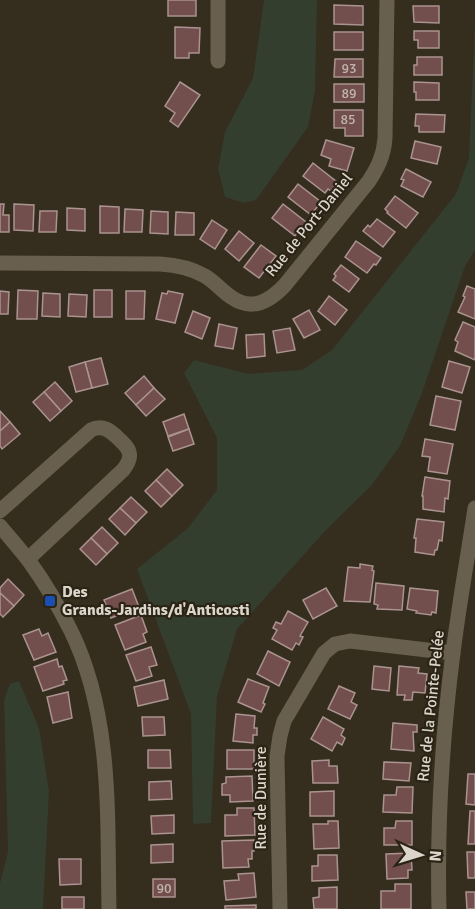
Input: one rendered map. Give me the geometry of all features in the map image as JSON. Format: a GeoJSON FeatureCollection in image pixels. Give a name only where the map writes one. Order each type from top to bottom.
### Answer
{"type":"FeatureCollection","features":[{"type":"Feature","properties":{"kind":"street"},"geometry":{"type":"LineString","coordinates":[[218,0],[218,61]]}},
{"type":"Feature","properties":{"kind":"street","name":"Rue de Port-Daniel"},"geometry":{"type":"LineString","coordinates":[[0,263],[178,265],[207,277],[232,298],[243,303],[254,304],[274,297],[369,181],[381,159],[386,138],[387,0]]}},
{"type":"Feature","properties":{"kind":"street"},"geometry":{"type":"LineString","coordinates":[[0,511],[96,427],[108,429],[130,452],[123,470],[28,559]]}},
{"type":"Feature","properties":{"kind":"street","name":"Rue de la Pointe-Pelée"},"geometry":{"type":"LineString","coordinates":[[439,909],[439,814],[442,765],[453,653],[475,508]]}},
{"type":"Feature","properties":{"kind":"street"},"geometry":{"type":"LineString","coordinates":[[0,526],[5,543],[28,559],[47,587],[81,656],[95,703],[101,733],[106,782],[109,909]]}},
{"type":"Feature","properties":{"kind":"street","name":"Rue de Dunière"},"geometry":{"type":"LineString","coordinates":[[280,909],[277,756],[280,736],[284,721],[324,653],[335,644],[350,641],[453,653]]}},
{"type":"Feature","properties":{"kind":"green space"},"geometry":{"type":"Polygon","coordinates":[[[264,0],[317,0],[315,91],[308,127],[256,200],[244,203],[225,197],[218,169],[225,132],[253,78],[264,0]]]}},
{"type":"Feature","properties":{"kind":"green space"},"geometry":{"type":"Polygon","coordinates":[[[475,23],[475,250],[465,266],[422,393],[400,446],[371,486],[327,529],[237,629],[217,696],[211,823],[193,824],[191,714],[137,569],[188,528],[217,490],[217,438],[184,373],[194,360],[249,374],[302,370],[332,350],[456,194],[469,158],[475,23]]]}},
{"type":"Feature","properties":{"kind":"green space"},"geometry":{"type":"Polygon","coordinates":[[[19,681],[39,728],[49,791],[43,909],[0,909],[0,883],[8,852],[4,700],[10,684],[19,681]]]}},
{"type":"Feature","properties":{"kind":"building"},"geometry":{"type":"Polygon","coordinates":[[[168,0],[196,0],[196,16],[168,16],[168,0]]]}},
{"type":"Feature","properties":{"kind":"building"},"geometry":{"type":"Polygon","coordinates":[[[334,5],[363,6],[363,25],[334,24],[334,5]]]}},
{"type":"Feature","properties":{"kind":"building"},"geometry":{"type":"Polygon","coordinates":[[[413,6],[439,6],[439,23],[414,22],[413,6]]]}},
{"type":"Feature","properties":{"kind":"building"},"geometry":{"type":"Polygon","coordinates":[[[175,27],[200,28],[199,53],[189,53],[189,58],[175,58],[175,27]]]}},
{"type":"Feature","properties":{"kind":"building"},"geometry":{"type":"Polygon","coordinates":[[[414,31],[439,31],[439,48],[418,48],[418,40],[414,40],[414,31]]]}},
{"type":"Feature","properties":{"kind":"building"},"geometry":{"type":"Polygon","coordinates":[[[334,32],[363,32],[363,50],[334,50],[334,32]]]}},
{"type":"Feature","properties":{"kind":"building"},"geometry":{"type":"Polygon","coordinates":[[[417,57],[442,57],[442,75],[414,75],[417,57]]]}},
{"type":"Feature","properties":{"kind":"building"},"geometry":{"type":"Polygon","coordinates":[[[335,59],[363,59],[363,77],[334,77],[335,59]]]}},
{"type":"Feature","properties":{"kind":"building"},"geometry":{"type":"Polygon","coordinates":[[[180,82],[200,95],[178,127],[170,121],[175,113],[165,106],[180,82]]]}},
{"type":"Feature","properties":{"kind":"building"},"geometry":{"type":"Polygon","coordinates":[[[414,82],[439,83],[439,100],[416,100],[414,82]]]}},
{"type":"Feature","properties":{"kind":"building"},"geometry":{"type":"Polygon","coordinates":[[[334,84],[364,84],[364,102],[334,102],[334,84]]]}},
{"type":"Feature","properties":{"kind":"building"},"geometry":{"type":"Polygon","coordinates":[[[334,110],[363,110],[363,136],[345,136],[345,128],[334,128],[334,110]]]}},
{"type":"Feature","properties":{"kind":"building"},"geometry":{"type":"Polygon","coordinates":[[[416,114],[445,115],[444,132],[419,132],[419,126],[415,126],[416,114]]]}},
{"type":"Feature","properties":{"kind":"building"},"geometry":{"type":"Polygon","coordinates":[[[326,140],[354,148],[347,171],[329,166],[331,159],[321,155],[326,140]]]}},
{"type":"Feature","properties":{"kind":"building"},"geometry":{"type":"Polygon","coordinates":[[[415,141],[441,147],[437,164],[411,158],[415,141]]]}},
{"type":"Feature","properties":{"kind":"building"},"geometry":{"type":"Polygon","coordinates":[[[313,163],[337,182],[331,191],[328,189],[325,193],[303,176],[313,163]]]}},
{"type":"Feature","properties":{"kind":"building"},"geometry":{"type":"Polygon","coordinates":[[[406,169],[431,182],[423,197],[401,186],[404,180],[401,179],[406,169]]]}},
{"type":"Feature","properties":{"kind":"building"},"geometry":{"type":"Polygon","coordinates":[[[298,184],[321,202],[311,215],[288,197],[298,184]]]}},
{"type":"Feature","properties":{"kind":"building"},"geometry":{"type":"Polygon","coordinates":[[[395,196],[418,213],[406,228],[385,209],[395,196]]]}},
{"type":"Feature","properties":{"kind":"building"},"geometry":{"type":"Polygon","coordinates":[[[0,204],[4,204],[3,215],[9,215],[9,232],[0,232],[0,204]]]}},
{"type":"Feature","properties":{"kind":"building"},"geometry":{"type":"Polygon","coordinates":[[[14,204],[34,205],[33,231],[14,230],[14,204]]]}},
{"type":"Feature","properties":{"kind":"building"},"geometry":{"type":"Polygon","coordinates":[[[283,204],[306,222],[295,236],[272,218],[283,204]]]}},
{"type":"Feature","properties":{"kind":"building"},"geometry":{"type":"Polygon","coordinates":[[[100,206],[119,207],[119,233],[100,233],[100,206]]]}},
{"type":"Feature","properties":{"kind":"building"},"geometry":{"type":"Polygon","coordinates":[[[67,208],[85,209],[85,231],[67,230],[67,208]]]}},
{"type":"Feature","properties":{"kind":"building"},"geometry":{"type":"Polygon","coordinates":[[[125,209],[143,210],[142,232],[124,232],[125,209]]]}},
{"type":"Feature","properties":{"kind":"building"},"geometry":{"type":"Polygon","coordinates":[[[40,211],[57,211],[56,232],[39,232],[40,211]]]}},
{"type":"Feature","properties":{"kind":"building"},"geometry":{"type":"Polygon","coordinates":[[[151,211],[168,212],[168,234],[150,233],[151,211]]]}},
{"type":"Feature","properties":{"kind":"building"},"geometry":{"type":"Polygon","coordinates":[[[176,212],[194,213],[194,235],[175,235],[176,212]]]}},
{"type":"Feature","properties":{"kind":"building"},"geometry":{"type":"Polygon","coordinates":[[[377,219],[395,232],[383,247],[363,231],[377,219]]]}},
{"type":"Feature","properties":{"kind":"building"},"geometry":{"type":"Polygon","coordinates":[[[212,220],[227,230],[215,249],[200,239],[212,220]]]}},
{"type":"Feature","properties":{"kind":"building"},"geometry":{"type":"Polygon","coordinates":[[[239,231],[254,243],[239,261],[225,249],[239,231]]]}},
{"type":"Feature","properties":{"kind":"building"},"geometry":{"type":"Polygon","coordinates":[[[356,241],[381,258],[367,273],[345,257],[356,241]]]}},
{"type":"Feature","properties":{"kind":"building"},"geometry":{"type":"Polygon","coordinates":[[[261,245],[276,256],[259,278],[244,267],[261,245]]]}},
{"type":"Feature","properties":{"kind":"building"},"geometry":{"type":"Polygon","coordinates":[[[341,265],[359,279],[349,292],[333,280],[336,276],[334,274],[341,265]]]}},
{"type":"Feature","properties":{"kind":"building"},"geometry":{"type":"Polygon","coordinates":[[[467,286],[475,289],[475,319],[458,312],[467,286]]]}},
{"type":"Feature","properties":{"kind":"building"},"geometry":{"type":"Polygon","coordinates":[[[18,290],[38,291],[37,319],[17,319],[18,290]]]}},
{"type":"Feature","properties":{"kind":"building"},"geometry":{"type":"Polygon","coordinates":[[[94,290],[112,290],[112,317],[94,317],[94,290]]]}},
{"type":"Feature","properties":{"kind":"building"},"geometry":{"type":"Polygon","coordinates":[[[0,291],[9,292],[8,314],[0,314],[0,291]]]}},
{"type":"Feature","properties":{"kind":"building"},"geometry":{"type":"Polygon","coordinates":[[[126,291],[145,291],[144,319],[126,319],[126,291]]]}},
{"type":"Feature","properties":{"kind":"building"},"geometry":{"type":"Polygon","coordinates":[[[168,291],[183,294],[175,323],[156,319],[162,293],[167,294],[168,291]]]}},
{"type":"Feature","properties":{"kind":"building"},"geometry":{"type":"Polygon","coordinates":[[[43,293],[60,294],[60,317],[42,316],[43,293]]]}},
{"type":"Feature","properties":{"kind":"building"},"geometry":{"type":"Polygon","coordinates":[[[69,294],[87,295],[86,317],[68,316],[69,294]]]}},
{"type":"Feature","properties":{"kind":"building"},"geometry":{"type":"Polygon","coordinates":[[[329,296],[347,310],[335,325],[318,311],[329,296]]]}},
{"type":"Feature","properties":{"kind":"building"},"geometry":{"type":"Polygon","coordinates":[[[309,310],[320,330],[304,338],[293,319],[309,310]]]}},
{"type":"Feature","properties":{"kind":"building"},"geometry":{"type":"Polygon","coordinates":[[[193,311],[210,318],[202,339],[185,332],[193,311]]]}},
{"type":"Feature","properties":{"kind":"building"},"geometry":{"type":"Polygon","coordinates":[[[463,322],[475,327],[475,360],[455,351],[458,342],[455,340],[463,322]]]}},
{"type":"Feature","properties":{"kind":"building"},"geometry":{"type":"Polygon","coordinates":[[[219,324],[237,328],[233,349],[215,346],[219,324]]]}},
{"type":"Feature","properties":{"kind":"building"},"geometry":{"type":"Polygon","coordinates":[[[290,328],[295,350],[277,353],[273,331],[290,328]]]}},
{"type":"Feature","properties":{"kind":"building"},"geometry":{"type":"Polygon","coordinates":[[[264,334],[265,356],[247,358],[246,335],[264,334]]]}},
{"type":"Feature","properties":{"kind":"building"},"geometry":{"type":"Polygon","coordinates":[[[101,358],[108,384],[92,388],[85,362],[101,358]]]}},
{"type":"Feature","properties":{"kind":"building"},"geometry":{"type":"Polygon","coordinates":[[[449,361],[470,367],[462,393],[442,387],[449,361]]]}},
{"type":"Feature","properties":{"kind":"building"},"geometry":{"type":"Polygon","coordinates":[[[85,362],[92,388],[76,392],[69,367],[85,362]]]}},
{"type":"Feature","properties":{"kind":"building"},"geometry":{"type":"Polygon","coordinates":[[[144,376],[154,388],[136,405],[125,393],[144,376]]]}},
{"type":"Feature","properties":{"kind":"building"},"geometry":{"type":"Polygon","coordinates":[[[55,382],[72,401],[61,411],[44,392],[55,382]]]}},
{"type":"Feature","properties":{"kind":"building"},"geometry":{"type":"Polygon","coordinates":[[[154,388],[165,399],[146,416],[136,405],[154,388]]]}},
{"type":"Feature","properties":{"kind":"building"},"geometry":{"type":"Polygon","coordinates":[[[44,392],[61,411],[50,421],[33,402],[44,392]]]}},
{"type":"Feature","properties":{"kind":"building"},"geometry":{"type":"Polygon","coordinates":[[[436,396],[461,401],[455,430],[430,425],[436,396]]]}},
{"type":"Feature","properties":{"kind":"building"},"geometry":{"type":"Polygon","coordinates":[[[0,411],[10,422],[0,431],[0,411]]]}},
{"type":"Feature","properties":{"kind":"building"},"geometry":{"type":"Polygon","coordinates":[[[184,414],[189,429],[168,436],[163,422],[184,414]]]}},
{"type":"Feature","properties":{"kind":"building"},"geometry":{"type":"Polygon","coordinates":[[[10,422],[20,434],[2,449],[0,431],[10,422]]]}},
{"type":"Feature","properties":{"kind":"building"},"geometry":{"type":"Polygon","coordinates":[[[189,429],[194,444],[173,451],[168,437],[189,429]]]}},
{"type":"Feature","properties":{"kind":"building"},"geometry":{"type":"Polygon","coordinates":[[[425,439],[453,444],[447,474],[428,471],[430,457],[422,456],[425,439]]]}},
{"type":"Feature","properties":{"kind":"building"},"geometry":{"type":"Polygon","coordinates":[[[167,469],[183,485],[172,496],[156,480],[167,469]]]}},
{"type":"Feature","properties":{"kind":"building"},"geometry":{"type":"Polygon","coordinates":[[[425,477],[450,481],[444,512],[423,509],[422,496],[425,477]]]}},
{"type":"Feature","properties":{"kind":"building"},"geometry":{"type":"Polygon","coordinates":[[[156,480],[172,496],[161,507],[145,491],[156,480]]]}},
{"type":"Feature","properties":{"kind":"building"},"geometry":{"type":"Polygon","coordinates":[[[131,497],[147,512],[136,523],[120,508],[131,497]]]}},
{"type":"Feature","properties":{"kind":"building"},"geometry":{"type":"Polygon","coordinates":[[[120,508],[136,523],[125,535],[109,519],[120,508]]]}},
{"type":"Feature","properties":{"kind":"building"},"geometry":{"type":"Polygon","coordinates":[[[417,519],[444,522],[442,541],[439,540],[434,555],[415,552],[416,538],[414,538],[417,519]]]}},
{"type":"Feature","properties":{"kind":"building"},"geometry":{"type":"Polygon","coordinates":[[[102,527],[118,543],[107,554],[91,538],[102,527]]]}},
{"type":"Feature","properties":{"kind":"building"},"geometry":{"type":"Polygon","coordinates":[[[91,538],[107,554],[96,565],[80,549],[91,538]]]}},
{"type":"Feature","properties":{"kind":"building"},"geometry":{"type":"Polygon","coordinates":[[[360,564],[373,566],[370,602],[344,601],[348,567],[360,568],[360,564]]]}},
{"type":"Feature","properties":{"kind":"building"},"geometry":{"type":"Polygon","coordinates":[[[8,579],[24,595],[14,606],[0,593],[0,588],[8,579]]]}},
{"type":"Feature","properties":{"kind":"building"},"geometry":{"type":"Polygon","coordinates":[[[376,583],[404,586],[402,610],[377,609],[378,605],[374,604],[376,583]]]}},
{"type":"Feature","properties":{"kind":"building"},"geometry":{"type":"Polygon","coordinates":[[[326,588],[337,606],[313,619],[303,600],[326,588]]]}},
{"type":"Feature","properties":{"kind":"building"},"geometry":{"type":"Polygon","coordinates":[[[410,588],[438,591],[436,613],[432,612],[431,615],[416,613],[417,611],[407,609],[410,588]]]}},
{"type":"Feature","properties":{"kind":"building"},"geometry":{"type":"Polygon","coordinates":[[[132,589],[139,607],[111,618],[104,600],[132,589]]]}},
{"type":"Feature","properties":{"kind":"building"},"geometry":{"type":"Polygon","coordinates":[[[0,593],[14,606],[3,617],[0,614],[0,593]]]}},
{"type":"Feature","properties":{"kind":"building"},"geometry":{"type":"Polygon","coordinates":[[[288,611],[308,622],[300,636],[303,637],[299,645],[296,643],[292,650],[272,639],[277,630],[273,628],[276,622],[281,624],[288,611]]]}},
{"type":"Feature","properties":{"kind":"building"},"geometry":{"type":"Polygon","coordinates":[[[141,615],[147,632],[143,634],[146,642],[125,650],[115,625],[141,615]]]}},
{"type":"Feature","properties":{"kind":"building"},"geometry":{"type":"Polygon","coordinates":[[[39,629],[42,636],[48,633],[56,652],[34,660],[23,635],[39,629]]]}},
{"type":"Feature","properties":{"kind":"building"},"geometry":{"type":"Polygon","coordinates":[[[151,647],[157,665],[149,667],[152,676],[136,681],[126,655],[151,647]]]}},
{"type":"Feature","properties":{"kind":"building"},"geometry":{"type":"Polygon","coordinates":[[[268,651],[290,662],[279,686],[257,674],[268,651]]]}},
{"type":"Feature","properties":{"kind":"building"},"geometry":{"type":"Polygon","coordinates":[[[57,659],[67,680],[63,681],[64,684],[43,691],[34,667],[57,659]]]}},
{"type":"Feature","properties":{"kind":"building"},"geometry":{"type":"Polygon","coordinates":[[[374,666],[391,668],[389,691],[372,689],[374,666]]]}},
{"type":"Feature","properties":{"kind":"building"},"geometry":{"type":"Polygon","coordinates":[[[399,666],[419,668],[418,673],[427,674],[425,693],[413,692],[412,700],[404,700],[405,695],[397,695],[399,666]]]}},
{"type":"Feature","properties":{"kind":"building"},"geometry":{"type":"Polygon","coordinates":[[[248,679],[269,687],[261,712],[238,702],[248,679]]]}},
{"type":"Feature","properties":{"kind":"building"},"geometry":{"type":"Polygon","coordinates":[[[164,680],[168,699],[138,706],[134,687],[164,680]]]}},
{"type":"Feature","properties":{"kind":"building"},"geometry":{"type":"Polygon","coordinates":[[[339,686],[355,693],[351,702],[357,705],[350,719],[328,709],[339,686]]]}},
{"type":"Feature","properties":{"kind":"building"},"geometry":{"type":"Polygon","coordinates":[[[68,692],[72,718],[53,723],[47,697],[68,692]]]}},
{"type":"Feature","properties":{"kind":"building"},"geometry":{"type":"Polygon","coordinates":[[[236,714],[255,716],[254,728],[257,728],[257,735],[253,735],[253,743],[233,741],[236,714]]]}},
{"type":"Feature","properties":{"kind":"building"},"geometry":{"type":"Polygon","coordinates":[[[142,717],[164,717],[165,735],[143,736],[142,717]]]}},
{"type":"Feature","properties":{"kind":"building"},"geometry":{"type":"Polygon","coordinates":[[[323,717],[344,729],[341,735],[345,738],[342,745],[337,742],[332,751],[311,739],[323,717]]]}},
{"type":"Feature","properties":{"kind":"building"},"geometry":{"type":"Polygon","coordinates":[[[393,723],[417,725],[417,732],[413,732],[414,751],[391,749],[393,723]]]}},
{"type":"Feature","properties":{"kind":"building"},"geometry":{"type":"Polygon","coordinates":[[[148,750],[170,750],[171,768],[148,768],[148,750]]]}},
{"type":"Feature","properties":{"kind":"building"},"geometry":{"type":"Polygon","coordinates":[[[227,750],[254,750],[254,769],[227,769],[227,750]]]}},
{"type":"Feature","properties":{"kind":"building"},"geometry":{"type":"Polygon","coordinates":[[[329,760],[329,766],[337,766],[338,783],[313,783],[312,761],[329,760]]]}},
{"type":"Feature","properties":{"kind":"building"},"geometry":{"type":"Polygon","coordinates":[[[384,762],[411,763],[409,781],[383,779],[384,762]]]}},
{"type":"Feature","properties":{"kind":"building"},"geometry":{"type":"Polygon","coordinates":[[[468,774],[475,774],[475,805],[466,804],[468,774]]]}},
{"type":"Feature","properties":{"kind":"building"},"geometry":{"type":"Polygon","coordinates":[[[252,776],[253,801],[230,802],[230,795],[222,795],[222,784],[226,783],[226,777],[252,776]]]}},
{"type":"Feature","properties":{"kind":"building"},"geometry":{"type":"Polygon","coordinates":[[[171,781],[172,799],[149,800],[149,782],[171,781]]]}},
{"type":"Feature","properties":{"kind":"building"},"geometry":{"type":"Polygon","coordinates":[[[397,787],[413,787],[412,813],[383,812],[384,795],[396,795],[397,787]]]}},
{"type":"Feature","properties":{"kind":"building"},"geometry":{"type":"Polygon","coordinates":[[[334,791],[334,816],[310,816],[310,792],[334,791]]]}},
{"type":"Feature","properties":{"kind":"building"},"geometry":{"type":"Polygon","coordinates":[[[237,808],[254,808],[255,835],[225,836],[225,815],[237,815],[237,808]]]}},
{"type":"Feature","properties":{"kind":"building"},"geometry":{"type":"Polygon","coordinates":[[[470,811],[475,811],[475,844],[468,844],[470,811]]]}},
{"type":"Feature","properties":{"kind":"building"},"geometry":{"type":"Polygon","coordinates":[[[174,815],[174,833],[152,834],[151,816],[174,815]]]}},
{"type":"Feature","properties":{"kind":"building"},"geometry":{"type":"Polygon","coordinates":[[[328,821],[338,821],[339,848],[314,849],[313,824],[328,824],[328,821]]]}},
{"type":"Feature","properties":{"kind":"building"},"geometry":{"type":"Polygon","coordinates":[[[396,821],[412,821],[412,845],[384,845],[384,828],[395,828],[396,821]]]}},
{"type":"Feature","properties":{"kind":"building"},"geometry":{"type":"Polygon","coordinates":[[[254,840],[252,859],[248,859],[249,867],[223,868],[222,841],[254,840]]]}},
{"type":"Feature","properties":{"kind":"building"},"geometry":{"type":"Polygon","coordinates":[[[173,844],[173,862],[151,863],[151,845],[173,844]]]}},
{"type":"Feature","properties":{"kind":"building"},"geometry":{"type":"Polygon","coordinates":[[[467,852],[475,852],[475,878],[468,878],[467,852]]]}},
{"type":"Feature","properties":{"kind":"building"},"geometry":{"type":"Polygon","coordinates":[[[411,853],[412,870],[408,870],[408,878],[387,879],[386,854],[411,853]]]}},
{"type":"Feature","properties":{"kind":"building"},"geometry":{"type":"Polygon","coordinates":[[[318,855],[337,855],[338,880],[312,881],[312,866],[318,866],[318,855]]]}},
{"type":"Feature","properties":{"kind":"building"},"geometry":{"type":"Polygon","coordinates":[[[59,859],[81,859],[81,884],[60,885],[59,859]]]}},
{"type":"Feature","properties":{"kind":"building"},"geometry":{"type":"Polygon","coordinates":[[[254,873],[256,897],[226,900],[224,881],[239,880],[238,874],[254,873]]]}},
{"type":"Feature","properties":{"kind":"building"},"geometry":{"type":"Polygon","coordinates":[[[153,879],[175,879],[175,897],[153,897],[153,879]]]}},
{"type":"Feature","properties":{"kind":"building"},"geometry":{"type":"Polygon","coordinates":[[[395,884],[411,884],[411,909],[381,909],[381,891],[395,891],[395,884]]]}},
{"type":"Feature","properties":{"kind":"building"},"geometry":{"type":"Polygon","coordinates":[[[337,887],[337,909],[314,909],[313,898],[319,897],[319,888],[337,887]]]}},
{"type":"Feature","properties":{"kind":"building"},"geometry":{"type":"Polygon","coordinates":[[[466,892],[475,892],[475,909],[467,909],[466,892]]]}},
{"type":"Feature","properties":{"kind":"building"},"geometry":{"type":"Polygon","coordinates":[[[62,897],[84,897],[84,909],[62,909],[62,897]]]}},
{"type":"Feature","properties":{"kind":"building"},"geometry":{"type":"Polygon","coordinates":[[[256,905],[256,909],[225,909],[225,906],[256,905]]]}},
{"type":"Feature","properties":{"kind":"place","name":"Des Grands-Jardins/d'Anticosti"},"geometry":{"type":"Point","coordinates":[50,601]}}]}
